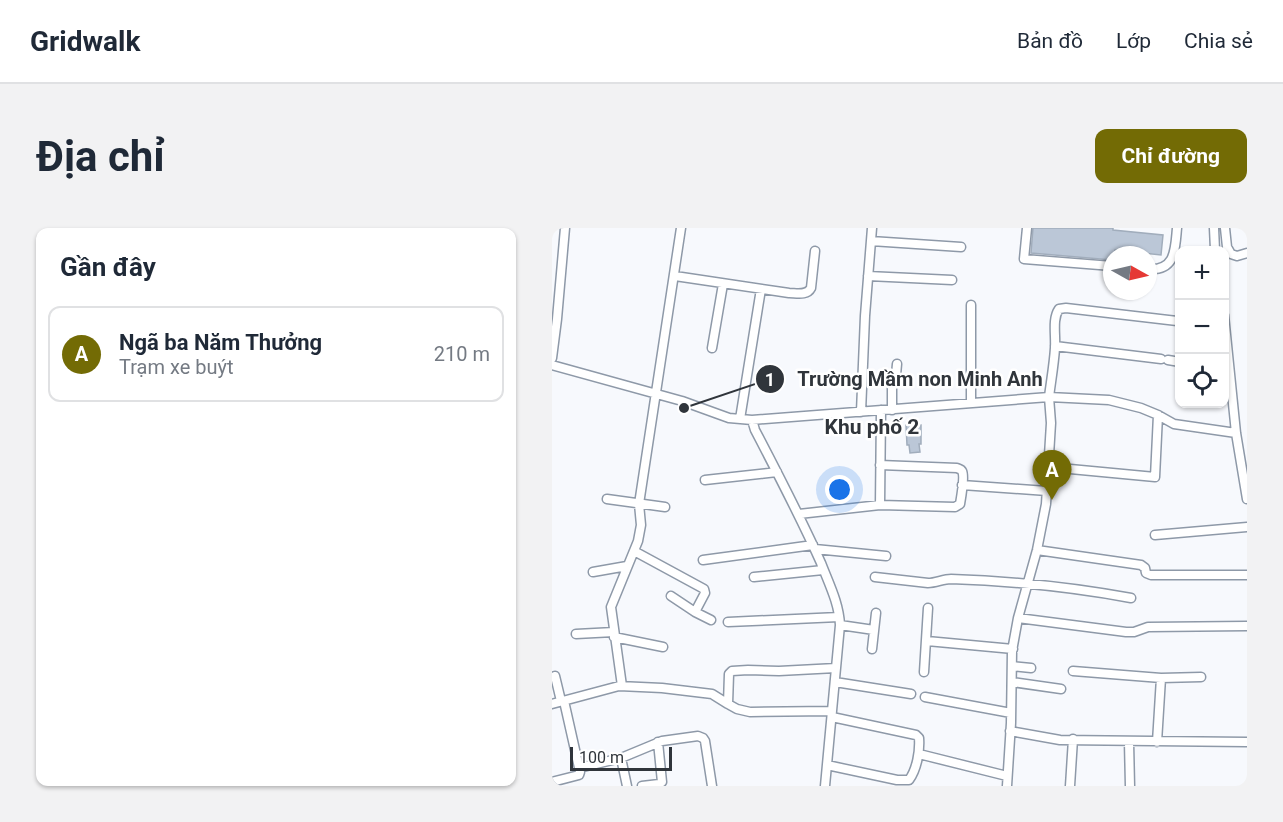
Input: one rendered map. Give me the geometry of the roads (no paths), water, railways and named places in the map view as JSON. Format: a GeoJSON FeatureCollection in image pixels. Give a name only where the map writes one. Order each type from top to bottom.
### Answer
{"type":"FeatureCollection","features":[{"type":"Feature","properties":{"kind":"street"},"geometry":{"type":"LineString","coordinates":[[552,358],[565,228]]}},
{"type":"Feature","properties":{"kind":"street"},"geometry":{"type":"LineString","coordinates":[[622,686],[611,608],[638,541],[641,525],[639,504],[681,228]]}},
{"type":"Feature","properties":{"kind":"street"},"geometry":{"type":"LineString","coordinates":[[861,412],[872,228]]}},
{"type":"Feature","properties":{"kind":"street"},"geometry":{"type":"LineString","coordinates":[[1027,228],[1024,259],[1103,265]]}},
{"type":"Feature","properties":{"kind":"street"},"geometry":{"type":"LineString","coordinates":[[1157,270],[1168,265],[1172,259],[1177,228]]}},
{"type":"Feature","properties":{"kind":"street"},"geometry":{"type":"LineString","coordinates":[[1214,228],[1215,246]]}},
{"type":"Feature","properties":{"kind":"street"},"geometry":{"type":"LineString","coordinates":[[1225,228],[1227,247],[1231,254],[1237,256],[1247,253]]}},
{"type":"Feature","properties":{"kind":"street"},"geometry":{"type":"LineString","coordinates":[[871,241],[961,247]]}},
{"type":"Feature","properties":{"kind":"street"},"geometry":{"type":"LineString","coordinates":[[675,276],[761,289],[797,293],[810,291],[815,251]]}},
{"type":"Feature","properties":{"kind":"street"},"geometry":{"type":"LineString","coordinates":[[868,276],[952,280]]}},
{"type":"Feature","properties":{"kind":"street"},"geometry":{"type":"LineString","coordinates":[[712,348],[723,284]]}},
{"type":"Feature","properties":{"kind":"street"},"geometry":{"type":"LineString","coordinates":[[740,419],[761,289]]}},
{"type":"Feature","properties":{"kind":"street"},"geometry":{"type":"LineString","coordinates":[[971,305],[971,403]]}},
{"type":"Feature","properties":{"kind":"street"},"geometry":{"type":"LineString","coordinates":[[923,755],[1007,781],[1013,649],[1018,618],[1038,550],[1046,504],[1051,423],[1049,397],[1056,312],[1062,308],[1175,321]]}},
{"type":"Feature","properties":{"kind":"street"},"geometry":{"type":"LineString","coordinates":[[1055,345],[1175,361]]}},
{"type":"Feature","properties":{"kind":"street"},"geometry":{"type":"LineString","coordinates":[[552,364],[682,401],[729,418],[752,420],[1049,397],[1109,400],[1141,408],[1174,424],[1236,432]]}},
{"type":"Feature","properties":{"kind":"street"},"geometry":{"type":"LineString","coordinates":[[892,410],[892,383],[897,364]]}},
{"type":"Feature","properties":{"kind":"street"},"geometry":{"type":"LineString","coordinates":[[1229,382],[1236,432],[1243,442],[1247,499]]}},
{"type":"Feature","properties":{"kind":"street"},"geometry":{"type":"LineString","coordinates":[[880,410],[880,505]]}},
{"type":"Feature","properties":{"kind":"street"},"geometry":{"type":"LineString","coordinates":[[1048,466],[1155,477],[1158,415]]}},
{"type":"Feature","properties":{"kind":"street"},"geometry":{"type":"LineString","coordinates":[[752,420],[799,514],[835,597],[839,621],[825,786]]}},
{"type":"Feature","properties":{"kind":"street"},"geometry":{"type":"LineString","coordinates":[[799,514],[880,505],[957,507],[960,504],[963,473],[957,468],[880,465]]}},
{"type":"Feature","properties":{"kind":"street"},"geometry":{"type":"LineString","coordinates":[[705,480],[777,472]]}},
{"type":"Feature","properties":{"kind":"street"},"geometry":{"type":"LineString","coordinates":[[962,486],[1047,491]]}},
{"type":"Feature","properties":{"kind":"street"},"geometry":{"type":"LineString","coordinates":[[607,499],[665,507]]}},
{"type":"Feature","properties":{"kind":"street"},"geometry":{"type":"LineString","coordinates":[[1155,535],[1247,527]]}},
{"type":"Feature","properties":{"kind":"street"},"geometry":{"type":"LineString","coordinates":[[703,560],[814,547],[886,556]]}},
{"type":"Feature","properties":{"kind":"street"},"geometry":{"type":"LineString","coordinates":[[1038,550],[1141,565],[1145,568],[1146,573],[1151,575],[1247,575]]}},
{"type":"Feature","properties":{"kind":"street"},"geometry":{"type":"LineString","coordinates":[[634,551],[704,589],[705,593],[695,612]]}},
{"type":"Feature","properties":{"kind":"street"},"geometry":{"type":"LineString","coordinates":[[593,572],[627,566]]}},
{"type":"Feature","properties":{"kind":"street"},"geometry":{"type":"LineString","coordinates":[[754,577],[823,570]]}},
{"type":"Feature","properties":{"kind":"street"},"geometry":{"type":"LineString","coordinates":[[875,577],[928,583],[948,579],[1028,584],[1131,598]]}},
{"type":"Feature","properties":{"kind":"street"},"geometry":{"type":"LineString","coordinates":[[671,596],[711,620]]}},
{"type":"Feature","properties":{"kind":"street"},"geometry":{"type":"LineString","coordinates":[[924,672],[928,608]]}},
{"type":"Feature","properties":{"kind":"street"},"geometry":{"type":"LineString","coordinates":[[872,650],[876,614]]}},
{"type":"Feature","properties":{"kind":"street"},"geometry":{"type":"LineString","coordinates":[[1018,618],[1126,632],[1148,627],[1247,626]]}},
{"type":"Feature","properties":{"kind":"street"},"geometry":{"type":"LineString","coordinates":[[728,622],[839,621],[874,630]]}},
{"type":"Feature","properties":{"kind":"street"},"geometry":{"type":"LineString","coordinates":[[576,634],[614,634],[663,647]]}},
{"type":"Feature","properties":{"kind":"street"},"geometry":{"type":"LineString","coordinates":[[927,641],[1013,649]]}},
{"type":"Feature","properties":{"kind":"street"},"geometry":{"type":"LineString","coordinates":[[1012,666],[1031,668]]}},
{"type":"Feature","properties":{"kind":"street"},"geometry":{"type":"LineString","coordinates":[[728,704],[729,674],[732,671],[836,668]]}},
{"type":"Feature","properties":{"kind":"street"},"geometry":{"type":"LineString","coordinates":[[1073,671],[1161,678],[1201,677]]}},
{"type":"Feature","properties":{"kind":"street"},"geometry":{"type":"LineString","coordinates":[[552,782],[579,775],[580,772],[559,702],[555,676]]}},
{"type":"Feature","properties":{"kind":"street"},"geometry":{"type":"LineString","coordinates":[[1157,742],[1161,678]]}},
{"type":"Feature","properties":{"kind":"street"},"geometry":{"type":"LineString","coordinates":[[835,682],[911,694]]}},
{"type":"Feature","properties":{"kind":"street"},"geometry":{"type":"LineString","coordinates":[[1012,682],[1061,689]]}},
{"type":"Feature","properties":{"kind":"street"},"geometry":{"type":"LineString","coordinates":[[559,702],[622,686],[662,688],[712,694],[737,709],[750,712],[832,714],[916,735],[919,738],[913,775],[909,780],[897,780],[827,765]]}},
{"type":"Feature","properties":{"kind":"street"},"geometry":{"type":"LineString","coordinates":[[925,697],[1011,713]]}},
{"type":"Feature","properties":{"kind":"street"},"geometry":{"type":"LineString","coordinates":[[1010,731],[1060,740],[1247,742]]}},
{"type":"Feature","properties":{"kind":"street"},"geometry":{"type":"LineString","coordinates":[[579,768],[621,758],[658,742],[698,736],[703,738],[706,744],[712,786]]}},
{"type":"Feature","properties":{"kind":"street"},"geometry":{"type":"LineString","coordinates":[[1070,786],[1073,740]]}},
{"type":"Feature","properties":{"kind":"street"},"geometry":{"type":"LineString","coordinates":[[642,786],[662,782],[658,742]]}},
{"type":"Feature","properties":{"kind":"street"},"geometry":{"type":"LineString","coordinates":[[1129,742],[1130,786]]}},
{"type":"Feature","properties":{"kind":"street"},"geometry":{"type":"LineString","coordinates":[[621,758],[627,786]]}},
{"type":"Feature","properties":{"kind":"place","name":"Trường Mầm non Minh Anh"},"geometry":{"type":"Point","coordinates":[684,408]}},
{"type":"Feature","properties":{"kind":"place","name":"Ngã ba Năm Thưởng"},"geometry":{"type":"Point","coordinates":[1052,500]}},
{"type":"Feature","properties":{"kind":"district","name":"Khu phố 2"},"geometry":{"type":"Point","coordinates":[872,427]}}]}
